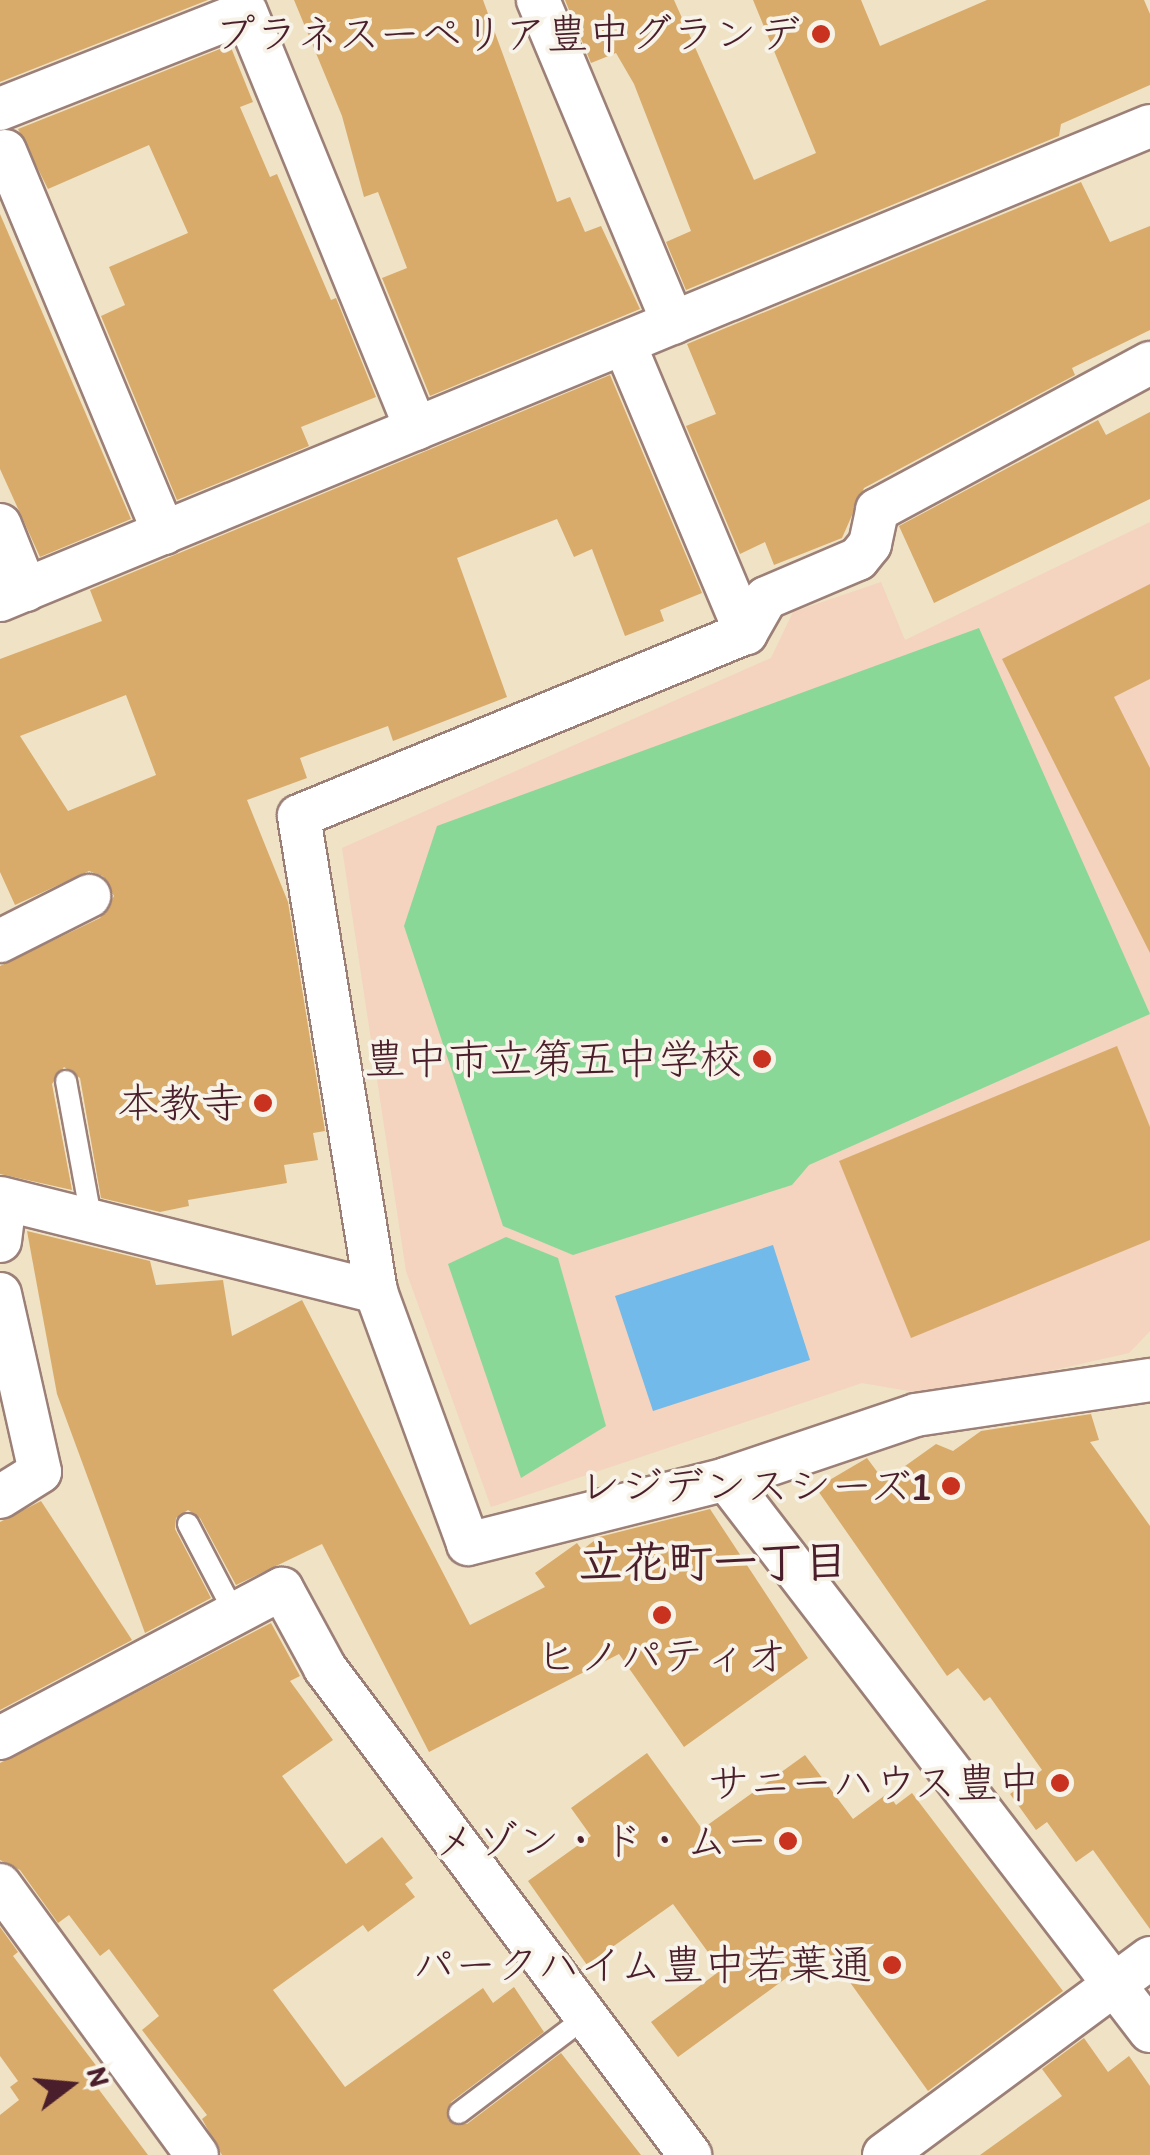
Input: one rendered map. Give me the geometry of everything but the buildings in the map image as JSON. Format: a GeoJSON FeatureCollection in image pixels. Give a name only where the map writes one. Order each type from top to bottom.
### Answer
{"type":"FeatureCollection","features":[{"type":"Feature","properties":{"kind":"street"},"geometry":{"type":"LineString","coordinates":[[538,0],[673,322]]}},
{"type":"Feature","properties":{"kind":"street"},"geometry":{"type":"LineString","coordinates":[[0,108],[246,12],[416,429]]}},
{"type":"Feature","properties":{"kind":"street"},"geometry":{"type":"LineString","coordinates":[[0,525],[13,595],[1150,126]]}},
{"type":"Feature","properties":{"kind":"street"},"geometry":{"type":"LineString","coordinates":[[5,151],[164,533]]}},
{"type":"Feature","properties":{"kind":"street"},"geometry":{"type":"LineString","coordinates":[[624,343],[746,634]]}},
{"type":"Feature","properties":{"kind":"street"},"geometry":{"type":"LineString","coordinates":[[1150,363],[877,510],[870,544],[858,559],[766,598],[746,634],[300,816],[376,1292],[468,1544],[726,1480],[916,1415],[1150,1380]]}},
{"type":"Feature","properties":{"kind":"street"},"geometry":{"type":"LineString","coordinates":[[0,941],[89,896]]}},
{"type":"Feature","properties":{"kind":"street"},"geometry":{"type":"LineString","coordinates":[[2,1213],[92,1222],[376,1292]]}},
{"type":"Feature","properties":{"kind":"street"},"geometry":{"type":"LineString","coordinates":[[0,1294],[40,1472],[0,1497]]}},
{"type":"Feature","properties":{"kind":"street"},"geometry":{"type":"LineString","coordinates":[[726,1480],[1150,2031]]}},
{"type":"Feature","properties":{"kind":"street"},"geometry":{"type":"LineString","coordinates":[[0,1738],[282,1589],[325,1668],[690,2155]]}},
{"type":"Feature","properties":{"kind":"street"},"geometry":{"type":"LineString","coordinates":[[0,1885],[197,2155]]}},
{"type":"Feature","properties":{"kind":"street"},"geometry":{"type":"LineString","coordinates":[[884,2155],[1150,1958]]}},
{"type":"Feature","properties":{"kind":"lane"},"geometry":{"type":"LineString","coordinates":[[66,1081],[92,1222]]}},
{"type":"Feature","properties":{"kind":"lane"},"geometry":{"type":"LineString","coordinates":[[188,1524],[235,1614]]}},
{"type":"Feature","properties":{"kind":"lane"},"geometry":{"type":"LineString","coordinates":[[459,2113],[586,2017]]}},
{"type":"Feature","properties":{"kind":"shaded area","name":"豊中市立第五中学校"},"geometry":{"type":"Polygon","coordinates":[[[1150,522],[1150,1331],[1129,1353],[938,1396],[862,1383],[491,1507],[406,1271],[342,848],[771,658],[793,612],[881,582],[905,640],[1150,522]]]}},
{"type":"Feature","properties":{"kind":"green space"},"geometry":{"type":"Polygon","coordinates":[[[979,628],[1150,1014],[809,1165],[792,1185],[573,1255],[503,1226],[404,926],[437,826],[979,628]]]}},
{"type":"Feature","properties":{"kind":"green space"},"geometry":{"type":"Polygon","coordinates":[[[506,1237],[558,1258],[606,1426],[521,1478],[448,1264],[506,1237]]]}},
{"type":"Feature","properties":{"kind":"water"},"geometry":{"type":"Polygon","coordinates":[[[773,1245],[810,1360],[653,1411],[615,1296],[773,1245]]]}},
{"type":"Feature","properties":{"kind":"place","name":"プラネスーペリア豊中グランデ"},"geometry":{"type":"Point","coordinates":[821,34]}},
{"type":"Feature","properties":{"kind":"place","name":"豊中市立第五中学校"},"geometry":{"type":"Point","coordinates":[762,1059]}},
{"type":"Feature","properties":{"kind":"place","name":"本教寺"},"geometry":{"type":"Point","coordinates":[263,1103]}},
{"type":"Feature","properties":{"kind":"place","name":"レジデンスシーズ1"},"geometry":{"type":"Point","coordinates":[951,1486]}},
{"type":"Feature","properties":{"kind":"place","name":"ヒノパティオ"},"geometry":{"type":"Point","coordinates":[662,1615]}},
{"type":"Feature","properties":{"kind":"place","name":"サニーハウス豊中"},"geometry":{"type":"Point","coordinates":[1060,1783]}},
{"type":"Feature","properties":{"kind":"place","name":"メゾン・ド・ムー"},"geometry":{"type":"Point","coordinates":[788,1841]}},
{"type":"Feature","properties":{"kind":"place","name":"パークハイム豊中若葉通"},"geometry":{"type":"Point","coordinates":[892,1965]}},
{"type":"Feature","properties":{"kind":"district","name":"立花町一丁目"},"geometry":{"type":"Point","coordinates":[713,1562]}}]}
